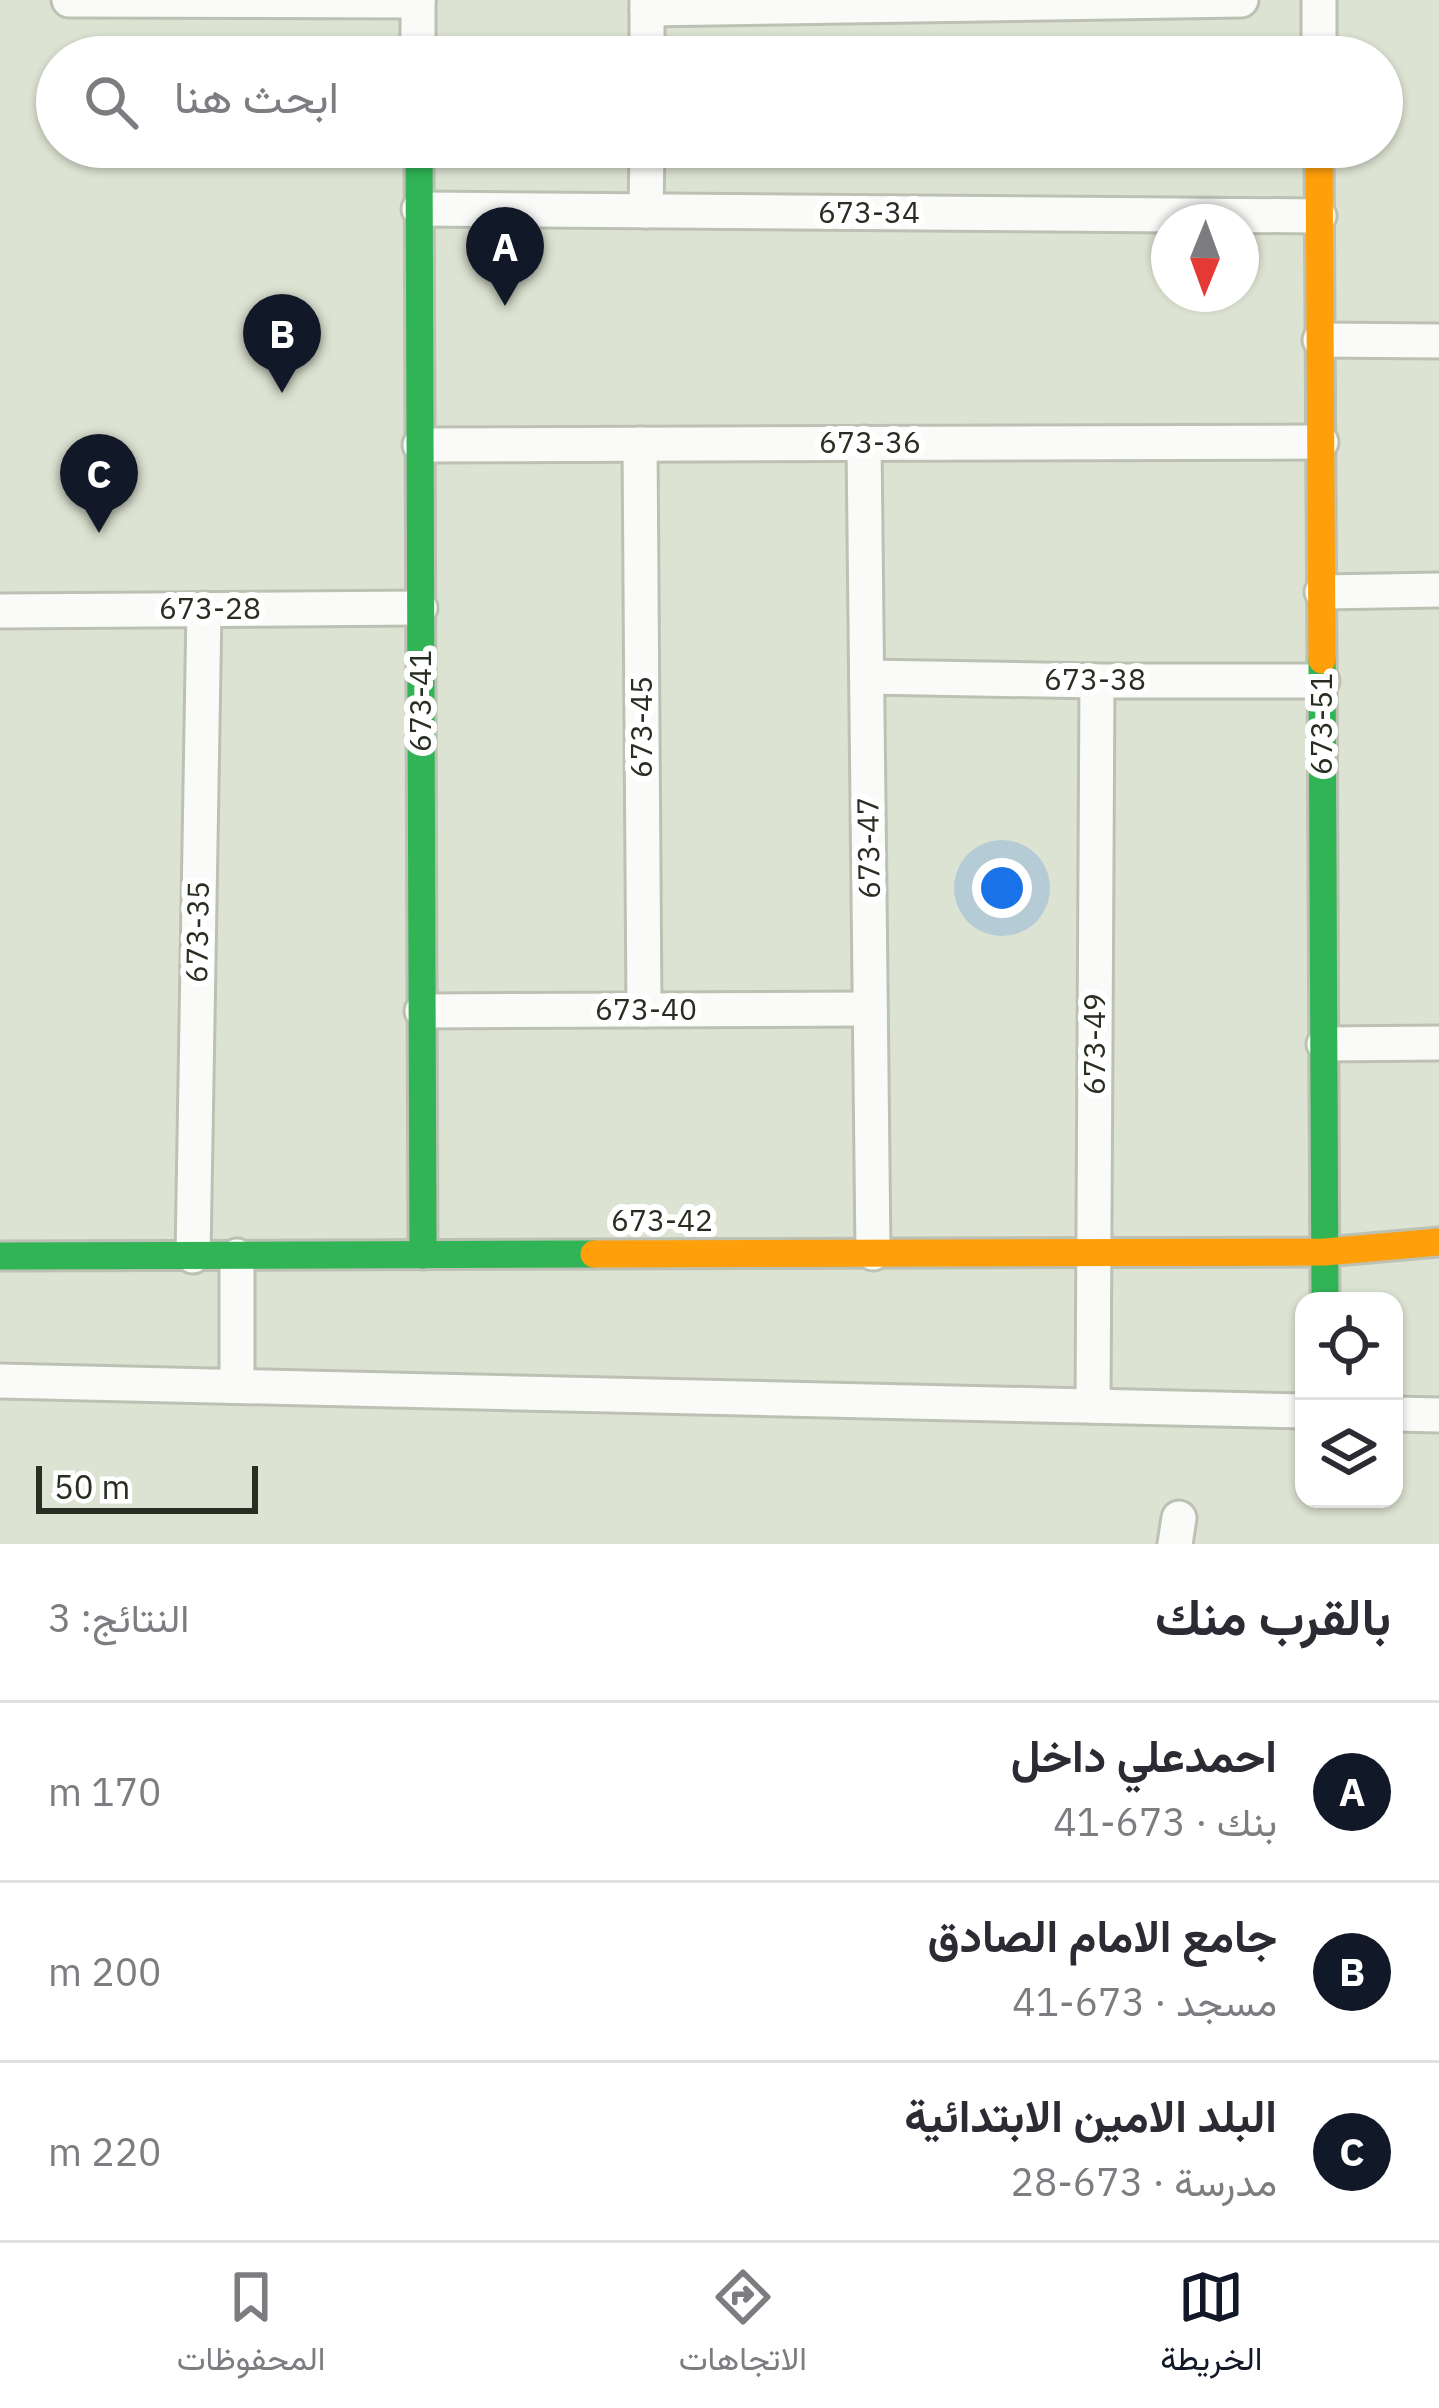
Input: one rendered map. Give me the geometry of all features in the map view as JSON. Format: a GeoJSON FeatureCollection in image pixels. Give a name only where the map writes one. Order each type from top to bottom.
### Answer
{"type":"FeatureCollection","features":[{"type":"Feature","properties":{"kind":"street"},"geometry":{"type":"LineString","coordinates":[[70,0],[418,0],[418,36]]}},
{"type":"Feature","properties":{"kind":"street"},"geometry":{"type":"LineString","coordinates":[[647,36],[647,5],[1241,0]]}},
{"type":"Feature","properties":{"kind":"street"},"geometry":{"type":"LineString","coordinates":[[1319,0],[1319,36]]}},
{"type":"Feature","properties":{"kind":"street","name":"673-41"},"geometry":{"type":"LineString","coordinates":[[418,168],[423,1255]]}},
{"type":"Feature","properties":{"kind":"street"},"geometry":{"type":"LineString","coordinates":[[646,168],[646,212]]}},
{"type":"Feature","properties":{"kind":"street","name":"673-51"},"geometry":{"type":"LineString","coordinates":[[1319,168],[1325,1292]]}},
{"type":"Feature","properties":{"kind":"street","name":"673-34"},"geometry":{"type":"LineString","coordinates":[[419,209],[1319,216]]}},
{"type":"Feature","properties":{"kind":"street"},"geometry":{"type":"LineString","coordinates":[[1320,340],[1439,341]]}},
{"type":"Feature","properties":{"kind":"street","name":"673-36"},"geometry":{"type":"LineString","coordinates":[[420,445],[1321,442]]}},
{"type":"Feature","properties":{"kind":"street","name":"673-47"},"geometry":{"type":"LineString","coordinates":[[864,443],[873,1253]]}},
{"type":"Feature","properties":{"kind":"street","name":"673-45"},"geometry":{"type":"LineString","coordinates":[[640,444],[644,1010]]}},
{"type":"Feature","properties":{"kind":"street"},"geometry":{"type":"LineString","coordinates":[[1322,592],[1439,590]]}},
{"type":"Feature","properties":{"kind":"street","name":"673-28"},"geometry":{"type":"LineString","coordinates":[[0,611],[421,608]]}},
{"type":"Feature","properties":{"kind":"street","name":"673-35"},"geometry":{"type":"LineString","coordinates":[[193,1256],[204,609]]}},
{"type":"Feature","properties":{"kind":"street","name":"673-38"},"geometry":{"type":"LineString","coordinates":[[867,677],[1322,681]]}},
{"type":"Feature","properties":{"kind":"street","name":"673-49"},"geometry":{"type":"LineString","coordinates":[[1094,1406],[1096,681]]}},
{"type":"Feature","properties":{"kind":"street","name":"673-40"},"geometry":{"type":"LineString","coordinates":[[422,1011],[870,1009]]}},
{"type":"Feature","properties":{"kind":"street"},"geometry":{"type":"LineString","coordinates":[[1324,1044],[1439,1043]]}},
{"type":"Feature","properties":{"kind":"street","name":"673-42"},"geometry":{"type":"LineString","coordinates":[[0,1256],[1324,1252],[1439,1242]]}},
{"type":"Feature","properties":{"kind":"street"},"geometry":{"type":"LineString","coordinates":[[237,1256],[237,1386]]}},
{"type":"Feature","properties":{"kind":"street"},"geometry":{"type":"LineString","coordinates":[[0,1381],[1295,1412]]}},
{"type":"Feature","properties":{"kind":"street"},"geometry":{"type":"LineString","coordinates":[[1403,1414],[1439,1414]]}},
{"type":"Feature","properties":{"kind":"traffic: fast"},"geometry":{"type":"LineString","coordinates":[[419,168],[423,1255]]}},
{"type":"Feature","properties":{"kind":"traffic: fast"},"geometry":{"type":"LineString","coordinates":[[1322,660],[1325,1292]]}},
{"type":"Feature","properties":{"kind":"traffic: fast"},"geometry":{"type":"LineString","coordinates":[[0,1256],[594,1254]]}},
{"type":"Feature","properties":{"kind":"traffic: slow"},"geometry":{"type":"LineString","coordinates":[[1319,168],[1322,660]]}},
{"type":"Feature","properties":{"kind":"traffic: slow"},"geometry":{"type":"LineString","coordinates":[[594,1254],[1325,1252],[1439,1242]]}},
{"type":"Feature","properties":{"kind":"place","name":"احمدعلي داخل"},"geometry":{"type":"Point","coordinates":[505,306]}},
{"type":"Feature","properties":{"kind":"place","name":"جامع الامام الصادق"},"geometry":{"type":"Point","coordinates":[282,393]}},
{"type":"Feature","properties":{"kind":"place","name":"البلد الامين الابتدائية"},"geometry":{"type":"Point","coordinates":[99,533]}}]}
